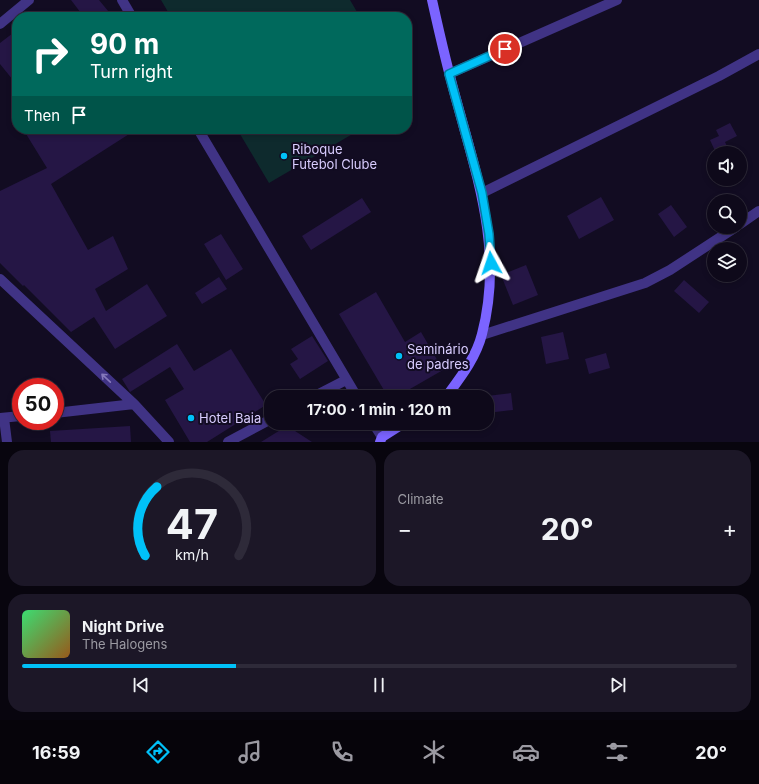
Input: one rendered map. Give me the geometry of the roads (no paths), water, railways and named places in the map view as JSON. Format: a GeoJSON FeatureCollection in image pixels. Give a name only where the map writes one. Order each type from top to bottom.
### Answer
{"type":"FeatureCollection","features":[{"type":"Feature","properties":{"kind":"main road"},"geometry":{"type":"LineString","coordinates":[[432,0],[449,74],[482,193],[489,234],[491,263],[490,292],[482,335],[468,367],[451,390]]}},
{"type":"Feature","properties":{"kind":"main road"},"geometry":{"type":"LineString","coordinates":[[381,439],[394,430]]}},
{"type":"Feature","properties":{"kind":"street"},"geometry":{"type":"LineString","coordinates":[[14,12],[29,0]]}},
{"type":"Feature","properties":{"kind":"street"},"geometry":{"type":"LineString","coordinates":[[122,0],[129,12]]}},
{"type":"Feature","properties":{"kind":"street"},"geometry":{"type":"LineString","coordinates":[[449,74],[617,0]]}},
{"type":"Feature","properties":{"kind":"street"},"geometry":{"type":"LineString","coordinates":[[0,24],[12,14]]}},
{"type":"Feature","properties":{"kind":"street"},"geometry":{"type":"LineString","coordinates":[[482,193],[719,76],[759,54]]}},
{"type":"Feature","properties":{"kind":"street"},"geometry":{"type":"LineString","coordinates":[[201,134],[352,390]]}},
{"type":"Feature","properties":{"kind":"street"},"geometry":{"type":"LineString","coordinates":[[747,219],[759,211]]}},
{"type":"Feature","properties":{"kind":"street"},"geometry":{"type":"LineString","coordinates":[[482,335],[645,283],[670,270],[725,234]]}},
{"type":"Feature","properties":{"kind":"street"},"geometry":{"type":"LineString","coordinates":[[0,279],[134,404],[169,442]]}},
{"type":"Feature","properties":{"kind":"street"},"geometry":{"type":"LineString","coordinates":[[327,390],[346,380]]}},
{"type":"Feature","properties":{"kind":"street"},"geometry":{"type":"LineString","coordinates":[[64,412],[134,404]]}},
{"type":"Feature","properties":{"kind":"street"},"geometry":{"type":"LineString","coordinates":[[7,442],[2,418],[12,417]]}},
{"type":"Feature","properties":{"kind":"street"},"geometry":{"type":"LineString","coordinates":[[228,442],[264,423]]}},
{"type":"Feature","properties":{"kind":"street"},"geometry":{"type":"LineString","coordinates":[[376,430],[381,439]]}},
{"type":"Feature","properties":{"kind":"place","name":"Riboque Futebol Clube"},"geometry":{"type":"Point","coordinates":[284,156]}},
{"type":"Feature","properties":{"kind":"place","name":"Seminário de padres"},"geometry":{"type":"Point","coordinates":[399,356]}},
{"type":"Feature","properties":{"kind":"place","name":"Hotel Baia"},"geometry":{"type":"Point","coordinates":[191,418]}}]}
